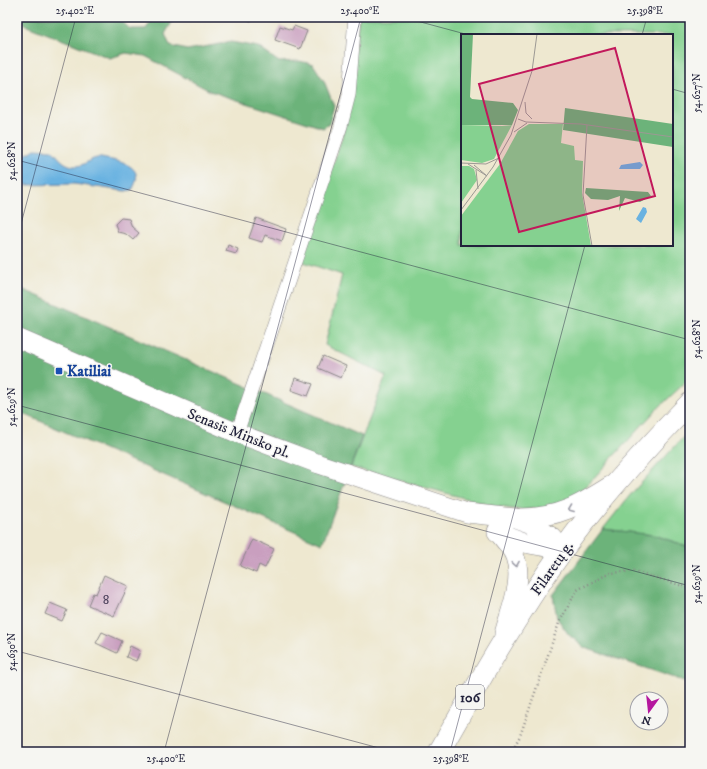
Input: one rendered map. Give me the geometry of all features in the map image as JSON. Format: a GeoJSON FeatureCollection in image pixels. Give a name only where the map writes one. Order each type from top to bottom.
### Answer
{"type":"FeatureCollection","features":[{"type":"Feature","properties":{"kind":"main road","name":"Senasis Minsko pl."},"geometry":{"type":"LineString","coordinates":[[17,338],[236,433],[319,464],[467,513],[516,518],[542,529],[563,550]]}},
{"type":"Feature","properties":{"kind":"main road","name":"Filaretų g."},"geometry":{"type":"LineString","coordinates":[[439,752],[502,642],[563,550],[617,482],[690,403]]}},
{"type":"Feature","properties":{"kind":"main road"},"geometry":{"type":"LineString","coordinates":[[516,518],[547,517],[577,507],[617,482]]}},
{"type":"Feature","properties":{"kind":"main road","name":"Senasis Minsko pl."},"geometry":{"type":"LineString","coordinates":[[467,513],[497,531],[529,544],[563,550]]}},
{"type":"Feature","properties":{"kind":"main road"},"geometry":{"type":"LineString","coordinates":[[497,531],[515,556],[518,580],[502,642]]}},
{"type":"Feature","properties":{"kind":"street"},"geometry":{"type":"LineString","coordinates":[[236,433],[341,126],[349,95],[355,17]]}},
{"type":"Feature","properties":{"kind":"path"},"geometry":{"type":"LineString","coordinates":[[511,752],[520,736],[559,623],[577,590],[610,573],[634,571],[690,588]]}},
{"type":"Feature","properties":{"kind":"green space"},"geometry":{"type":"Polygon","coordinates":[[[19,17],[117,17],[130,29],[146,29],[154,17],[175,17],[165,34],[170,46],[187,50],[231,42],[258,47],[279,62],[299,61],[313,64],[324,81],[334,106],[329,124],[323,128],[210,91],[145,56],[126,53],[110,58],[27,26],[19,17]]]}},
{"type":"Feature","properties":{"kind":"green space"},"geometry":{"type":"Polygon","coordinates":[[[359,17],[690,17],[690,378],[655,411],[580,493],[560,506],[520,510],[493,506],[351,467],[386,376],[325,345],[342,275],[301,261],[343,134],[359,17]]]}},
{"type":"Feature","properties":{"kind":"green space"},"geometry":{"type":"Polygon","coordinates":[[[17,287],[362,436],[322,544],[17,411],[17,287]]]}},
{"type":"Feature","properties":{"kind":"green space"},"geometry":{"type":"Polygon","coordinates":[[[690,430],[690,547],[653,535],[603,529],[631,494],[690,430]]]}},
{"type":"Feature","properties":{"kind":"green space"},"geometry":{"type":"Polygon","coordinates":[[[603,529],[653,535],[690,547],[690,683],[585,648],[569,635],[557,618],[553,595],[603,529]]]}},
{"type":"Feature","properties":{"kind":"water"},"geometry":{"type":"Polygon","coordinates":[[[35,149],[52,150],[64,162],[74,166],[99,158],[124,164],[133,169],[136,173],[135,183],[132,190],[125,191],[74,184],[26,185],[17,177],[17,165],[24,155],[35,149]]]}},
{"type":"Feature","properties":{"kind":"building"},"geometry":{"type":"Polygon","coordinates":[[[241,17],[253,17],[251,21],[241,17]]]}},
{"type":"Feature","properties":{"kind":"building"},"geometry":{"type":"Polygon","coordinates":[[[280,26],[292,30],[294,26],[307,31],[300,49],[275,40],[280,26]]]}},
{"type":"Feature","properties":{"kind":"building"},"geometry":{"type":"Polygon","coordinates":[[[121,218],[129,219],[132,227],[139,233],[133,240],[126,234],[118,232],[115,224],[121,218]]]}},
{"type":"Feature","properties":{"kind":"building"},"geometry":{"type":"Polygon","coordinates":[[[256,218],[286,229],[282,241],[265,235],[262,242],[249,238],[256,218]]]}},
{"type":"Feature","properties":{"kind":"building"},"geometry":{"type":"Polygon","coordinates":[[[228,245],[238,249],[236,254],[226,251],[228,245]]]}},
{"type":"Feature","properties":{"kind":"building"},"geometry":{"type":"Polygon","coordinates":[[[323,356],[346,366],[341,378],[318,368],[323,356]]]}},
{"type":"Feature","properties":{"kind":"building"},"geometry":{"type":"Polygon","coordinates":[[[295,378],[313,384],[308,396],[291,390],[295,378]]]}},
{"type":"Feature","properties":{"kind":"building"},"geometry":{"type":"Polygon","coordinates":[[[252,539],[274,549],[265,568],[259,565],[256,573],[240,566],[252,539]]]}},
{"type":"Feature","properties":{"kind":"building"},"geometry":{"type":"Polygon","coordinates":[[[104,575],[128,586],[114,616],[88,605],[93,593],[96,594],[104,575]]]}},
{"type":"Feature","properties":{"kind":"building"},"geometry":{"type":"Polygon","coordinates":[[[50,603],[67,610],[62,621],[45,614],[50,603]]]}},
{"type":"Feature","properties":{"kind":"building"},"geometry":{"type":"Polygon","coordinates":[[[102,632],[122,641],[117,653],[96,643],[102,632]]]}},
{"type":"Feature","properties":{"kind":"building"},"geometry":{"type":"Polygon","coordinates":[[[130,646],[140,651],[136,661],[126,657],[130,646]]]}},
{"type":"Feature","properties":{"kind":"place","name":"Katiliai"},"geometry":{"type":"Point","coordinates":[59,371]}}]}
